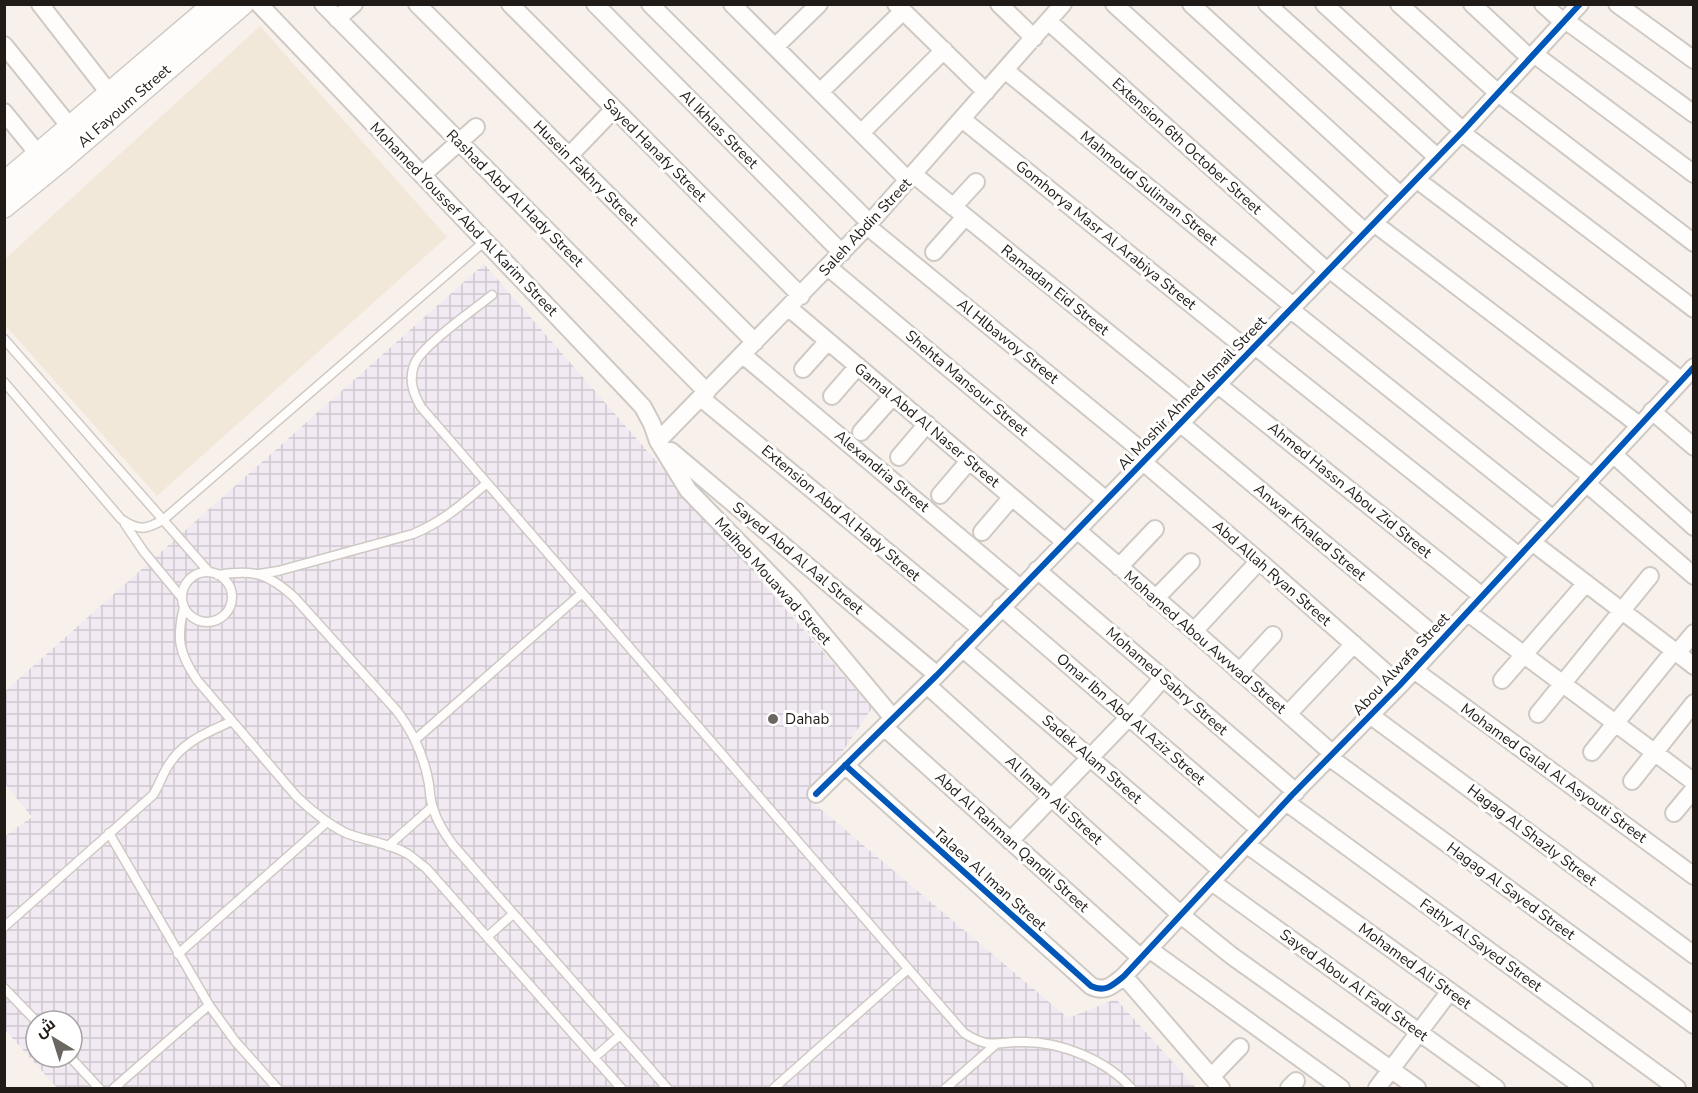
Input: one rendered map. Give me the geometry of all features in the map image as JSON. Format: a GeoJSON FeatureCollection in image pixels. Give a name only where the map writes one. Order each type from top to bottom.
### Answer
{"type":"FeatureCollection","features":[{"type":"Feature","properties":{"kind":"street"},"geometry":{"type":"LineString","coordinates":[[40,4],[110,94]]}},
{"type":"Feature","properties":{"kind":"street","name":"Al Fayoum Street"},"geometry":{"type":"LineString","coordinates":[[4,207],[243,4]]}},
{"type":"Feature","properties":{"kind":"street","name":"Mohamed Youssef Abd Al Karim Street"},"geometry":{"type":"LineString","coordinates":[[259,4],[643,407],[658,441]]}},
{"type":"Feature","properties":{"kind":"street","name":"Rashad Abd Al Hady Street"},"geometry":{"type":"LineString","coordinates":[[323,4],[704,395]]}},
{"type":"Feature","properties":{"kind":"street"},"geometry":{"type":"LineString","coordinates":[[337,19],[354,4]]}},
{"type":"Feature","properties":{"kind":"street","name":"Husein Fakhry Street"},"geometry":{"type":"LineString","coordinates":[[417,4],[755,342]]}},
{"type":"Feature","properties":{"kind":"street","name":"Sayed Hanafy Street"},"geometry":{"type":"LineString","coordinates":[[510,4],[614,110],[795,302]]}},
{"type":"Feature","properties":{"kind":"street","name":"Al Ikhlas Street"},"geometry":{"type":"LineString","coordinates":[[595,4],[842,253]]}},
{"type":"Feature","properties":{"kind":"street","name":"Al Hlbawoy Street"},"geometry":{"type":"LineString","coordinates":[[650,4],[869,225],[1145,459]]}},
{"type":"Feature","properties":{"kind":"street"},"geometry":{"type":"LineString","coordinates":[[775,47],[819,4]]}},
{"type":"Feature","properties":{"kind":"street"},"geometry":{"type":"LineString","coordinates":[[999,4],[1034,38]]}},
{"type":"Feature","properties":{"kind":"street","name":"Saleh Abdin Street"},"geometry":{"type":"LineString","coordinates":[[658,441],[869,225],[1063,4]]}},
{"type":"Feature","properties":{"kind":"street"},"geometry":{"type":"LineString","coordinates":[[1114,4],[1370,227],[1639,425]]}},
{"type":"Feature","properties":{"kind":"street"},"geometry":{"type":"LineString","coordinates":[[1191,4],[1400,195]]}},
{"type":"Feature","properties":{"kind":"street"},"geometry":{"type":"LineString","coordinates":[[1268,4],[1437,157]]}},
{"type":"Feature","properties":{"kind":"street"},"geometry":{"type":"LineString","coordinates":[[1324,4],[1462,131],[1694,309]]}},
{"type":"Feature","properties":{"kind":"street"},"geometry":{"type":"LineString","coordinates":[[1399,4],[1498,93],[1694,243]]}},
{"type":"Feature","properties":{"kind":"street"},"geometry":{"type":"LineString","coordinates":[[1472,4],[1532,56],[1694,174]]}},
{"type":"Feature","properties":{"kind":"street"},"geometry":{"type":"LineString","coordinates":[[1543,4],[1694,114]]}},
{"type":"Feature","properties":{"kind":"street","name":"Al Moshir Ahmed Ismail Street"},"geometry":{"type":"LineString","coordinates":[[816,794],[932,680],[1292,308],[1580,4]]}},
{"type":"Feature","properties":{"kind":"street"},"geometry":{"type":"LineString","coordinates":[[1617,4],[1694,60]]}},
{"type":"Feature","properties":{"kind":"street","name":"Ramadan Eid Street"},"geometry":{"type":"LineString","coordinates":[[733,5],[861,133],[910,177],[959,212],[1197,405]]}},
{"type":"Feature","properties":{"kind":"street","name":"Al Fayoum Street"},"geometry":{"type":"LineString","coordinates":[[4,183],[110,94],[204,8]]}},
{"type":"Feature","properties":{"kind":"street"},"geometry":{"type":"LineString","coordinates":[[820,92],[899,8],[986,92]]}},
{"type":"Feature","properties":{"kind":"street","name":"Extension 6th October Street"},"geometry":{"type":"LineString","coordinates":[[1048,21],[1328,270],[1589,480],[1694,576]]}},
{"type":"Feature","properties":{"kind":"street"},"geometry":{"type":"LineString","coordinates":[[4,45],[71,128]]}},
{"type":"Feature","properties":{"kind":"street"},"geometry":{"type":"LineString","coordinates":[[861,133],[944,50]]}},
{"type":"Feature","properties":{"kind":"street","name":"Mahmoud Suliman Street"},"geometry":{"type":"LineString","coordinates":[[1005,70],[1292,308],[1553,519]]}},
{"type":"Feature","properties":{"kind":"street"},"geometry":{"type":"LineString","coordinates":[[569,156],[614,110]]}},
{"type":"Feature","properties":{"kind":"street"},"geometry":{"type":"LineString","coordinates":[[4,112],[39,155]]}},
{"type":"Feature","properties":{"kind":"street","name":"Gomhorya Masr Al Arabiya Street"},"geometry":{"type":"LineString","coordinates":[[962,119],[1252,349],[1519,556]]}},
{"type":"Feature","properties":{"kind":"street"},"geometry":{"type":"LineString","coordinates":[[422,175],[476,127]]}},
{"type":"Feature","properties":{"kind":"street"},"geometry":{"type":"LineString","coordinates":[[1416,179],[1681,380]]}},
{"type":"Feature","properties":{"kind":"street"},"geometry":{"type":"LineString","coordinates":[[933,252],[976,182]]}},
{"type":"Feature","properties":{"kind":"street","name":"Shehta Mansour Street"},"geometry":{"type":"LineString","coordinates":[[828,267],[1106,500]]}},
{"type":"Feature","properties":{"kind":"street","name":"Gamal Abd Al Naser Street"},"geometry":{"type":"LineString","coordinates":[[795,302],[828,341],[892,396],[1012,497],[1071,536]]}},
{"type":"Feature","properties":{"kind":"street"},"geometry":{"type":"LineString","coordinates":[[803,369],[828,341]]}},
{"type":"Feature","properties":{"kind":"street","name":"Alexandria Street"},"geometry":{"type":"LineString","coordinates":[[743,355],[1020,588]]}},
{"type":"Feature","properties":{"kind":"street"},"geometry":{"type":"LineString","coordinates":[[832,396],[858,366]]}},
{"type":"Feature","properties":{"kind":"street","name":"Abou Alwafa Street"},"geometry":{"type":"LineString","coordinates":[[1124,976],[1246,844],[1400,685],[1694,367]]}},
{"type":"Feature","properties":{"kind":"street","name":"Ahmed Hassn Abou Zid Street"},"geometry":{"type":"LineString","coordinates":[[1217,384],[1482,596]]}},
{"type":"Feature","properties":{"kind":"street","name":"Extension Abd Al Hady Street"},"geometry":{"type":"LineString","coordinates":[[704,395],[981,629]]}},
{"type":"Feature","properties":{"kind":"street"},"geometry":{"type":"LineString","coordinates":[[861,432],[892,396]]}},
{"type":"Feature","properties":{"kind":"street"},"geometry":{"type":"LineString","coordinates":[[1652,411],[1694,447]]}},
{"type":"Feature","properties":{"kind":"street","name":"Anwar Khaled Street"},"geometry":{"type":"LineString","coordinates":[[1180,423],[1441,641]]}},
{"type":"Feature","properties":{"kind":"street"},"geometry":{"type":"LineString","coordinates":[[899,457],[927,424]]}},
{"type":"Feature","properties":{"kind":"street","name":"Sayed Abd Al Aal Street"},"geometry":{"type":"LineString","coordinates":[[658,441],[932,680]]}},
{"type":"Feature","properties":{"kind":"street","name":"Maihob Mouawad Street"},"geometry":{"type":"LineString","coordinates":[[658,441],[688,490],[792,597],[888,723]]}},
{"type":"Feature","properties":{"kind":"street"},"geometry":{"type":"LineString","coordinates":[[1612,454],[1694,527]]}},
{"type":"Feature","properties":{"kind":"street","name":"Abd Allah Ryan Street"},"geometry":{"type":"LineString","coordinates":[[1145,459],[1400,685]]}},
{"type":"Feature","properties":{"kind":"street"},"geometry":{"type":"LineString","coordinates":[[940,495],[969,461]]}},
{"type":"Feature","properties":{"kind":"street"},"geometry":{"type":"LineString","coordinates":[[982,532],[1012,497]]}},
{"type":"Feature","properties":{"kind":"street"},"geometry":{"type":"LineString","coordinates":[[1119,567],[1155,529]]}},
{"type":"Feature","properties":{"kind":"street","name":"Mohamed Abou Awwad Street"},"geometry":{"type":"LineString","coordinates":[[1071,536],[1119,567],[1288,714],[1331,755]]}},
{"type":"Feature","properties":{"kind":"street"},"geometry":{"type":"LineString","coordinates":[[1532,542],[1694,666]]}},
{"type":"Feature","properties":{"kind":"street"},"geometry":{"type":"LineString","coordinates":[[1194,631],[1259,561]]}},
{"type":"Feature","properties":{"kind":"street"},"geometry":{"type":"LineString","coordinates":[[1155,599],[1191,562]]}},
{"type":"Feature","properties":{"kind":"street","name":"Mohamed Sabry Street"},"geometry":{"type":"LineString","coordinates":[[1037,570],[1163,678],[1291,797]]}},
{"type":"Feature","properties":{"kind":"street"},"geometry":{"type":"LineString","coordinates":[[1538,714],[1650,576]]}},
{"type":"Feature","properties":{"kind":"street"},"geometry":{"type":"LineString","coordinates":[[1503,680],[1586,583]]}},
{"type":"Feature","properties":{"kind":"street","name":"Omar Ibn Abd Al Aziz Street"},"geometry":{"type":"LineString","coordinates":[[1002,607],[1260,830]]}},
{"type":"Feature","properties":{"kind":"street"},"geometry":{"type":"LineString","coordinates":[[1467,612],[1694,782]]}},
{"type":"Feature","properties":{"kind":"street"},"geometry":{"type":"LineString","coordinates":[[1592,752],[1694,633]]}},
{"type":"Feature","properties":{"kind":"street"},"geometry":{"type":"LineString","coordinates":[[1239,672],[1273,635]]}},
{"type":"Feature","properties":{"kind":"street"},"geometry":{"type":"LineString","coordinates":[[1288,714],[1354,644]]}},
{"type":"Feature","properties":{"kind":"street","name":"Sadek Alam Street"},"geometry":{"type":"LineString","coordinates":[[962,648],[1090,758],[1217,876]]}},
{"type":"Feature","properties":{"kind":"street","name":"Mohamed Galal Al Asyouti Street"},"geometry":{"type":"LineString","coordinates":[[1414,670],[1694,876]]}},
{"type":"Feature","properties":{"kind":"street"},"geometry":{"type":"LineString","coordinates":[[1010,841],[1129,717],[1163,678]]}},
{"type":"Feature","properties":{"kind":"street","name":"Al Imam Ali Street"},"geometry":{"type":"LineString","coordinates":[[932,680],[1052,798],[1181,915],[1232,956],[1417,1089]]}},
{"type":"Feature","properties":{"kind":"street"},"geometry":{"type":"LineString","coordinates":[[1632,781],[1694,704]]}},
{"type":"Feature","properties":{"kind":"street","name":"Hagag Al Shazly Street"},"geometry":{"type":"LineString","coordinates":[[1370,715],[1694,955]]}},
{"type":"Feature","properties":{"kind":"street","name":"Abd Al Rahman Qandil Street"},"geometry":{"type":"LineString","coordinates":[[888,723],[1010,841],[1145,954],[1341,1089]]}},
{"type":"Feature","properties":{"kind":"street","name":"Hagag Al Sayed Street"},"geometry":{"type":"LineString","coordinates":[[1331,755],[1694,1025]]}},
{"type":"Feature","properties":{"kind":"street","name":"Talaea Al Iman Street"},"geometry":{"type":"LineString","coordinates":[[845,765],[1091,986],[1104,989],[1124,976]]}},
{"type":"Feature","properties":{"kind":"street"},"geometry":{"type":"LineString","coordinates":[[1674,813],[1694,789]]}},
{"type":"Feature","properties":{"kind":"street","name":"Fathy Al Sayed Street"},"geometry":{"type":"LineString","coordinates":[[1291,797],[1677,1089]]}},
{"type":"Feature","properties":{"kind":"street","name":"Mohamed Ali Street"},"geometry":{"type":"LineString","coordinates":[[1246,844],[1584,1089]]}},
{"type":"Feature","properties":{"kind":"street","name":"Sayed Abou Al Fadl Street"},"geometry":{"type":"LineString","coordinates":[[1217,876],[1419,1033],[1496,1089]]}},
{"type":"Feature","properties":{"kind":"street"},"geometry":{"type":"LineString","coordinates":[[1124,976],[1216,1083],[1240,1047]]}},
{"type":"Feature","properties":{"kind":"street"},"geometry":{"type":"LineString","coordinates":[[1377,1089],[1450,991]]}},
{"type":"Feature","properties":{"kind":"lane"},"geometry":{"type":"LineString","coordinates":[[121,519],[133,527],[148,528],[163,520],[485,241]]}},
{"type":"Feature","properties":{"kind":"lane"},"geometry":{"type":"LineString","coordinates":[[492,295],[424,350],[415,363],[411,378],[413,394],[421,407],[963,1033],[978,1042],[995,1045],[1022,1042],[1051,1045],[1079,1054],[1105,1067],[1131,1089]]}},
{"type":"Feature","properties":{"kind":"lane"},"geometry":{"type":"LineString","coordinates":[[4,339],[163,520],[213,573],[224,579],[231,595],[227,611],[220,618],[204,621],[188,614],[183,602],[121,519],[4,382]]}},
{"type":"Feature","properties":{"kind":"lane"},"geometry":{"type":"LineString","coordinates":[[486,484],[446,518],[413,534],[278,571],[259,574],[198,573],[189,579],[184,588],[179,626],[180,645],[186,664],[197,680],[297,797],[327,822],[346,832],[408,855],[426,868],[621,1089]]}},
{"type":"Feature","properties":{"kind":"lane"},"geometry":{"type":"LineString","coordinates":[[259,574],[278,583],[294,597],[408,724],[424,761],[432,807],[440,827],[453,845],[667,1089]]}},
{"type":"Feature","properties":{"kind":"lane"},"geometry":{"type":"LineString","coordinates":[[416,739],[581,594]]}},
{"type":"Feature","properties":{"kind":"lane"},"geometry":{"type":"LineString","coordinates":[[4,927],[153,795],[176,754],[189,742],[232,722]]}},
{"type":"Feature","properties":{"kind":"lane"},"geometry":{"type":"LineString","coordinates":[[388,846],[432,807]]}},
{"type":"Feature","properties":{"kind":"lane"},"geometry":{"type":"LineString","coordinates":[[178,954],[327,822]]}},
{"type":"Feature","properties":{"kind":"lane"},"geometry":{"type":"LineString","coordinates":[[109,833],[208,1005],[277,1089]]}},
{"type":"Feature","properties":{"kind":"lane"},"geometry":{"type":"LineString","coordinates":[[487,937],[513,914]]}},
{"type":"Feature","properties":{"kind":"lane"},"geometry":{"type":"LineString","coordinates":[[774,1089],[908,969]]}},
{"type":"Feature","properties":{"kind":"lane"},"geometry":{"type":"LineString","coordinates":[[4,988],[24,1009]]}},
{"type":"Feature","properties":{"kind":"lane"},"geometry":{"type":"LineString","coordinates":[[114,1089],[208,1005]]}},
{"type":"Feature","properties":{"kind":"lane"},"geometry":{"type":"LineString","coordinates":[[594,1058],[620,1035]]}},
{"type":"Feature","properties":{"kind":"lane"},"geometry":{"type":"LineString","coordinates":[[946,1089],[995,1045]]}},
{"type":"Feature","properties":{"kind":"lane"},"geometry":{"type":"LineString","coordinates":[[81,1069],[99,1089]]}},
{"type":"Feature","properties":{"kind":"shaded area"},"geometry":{"type":"Polygon","coordinates":[[[260,26],[447,237],[157,496],[5,325],[5,259],[260,26]]]}},
{"type":"Feature","properties":{"kind":"shaded area"},"geometry":{"type":"Polygon","coordinates":[[[484,264],[872,708],[810,800],[1068,1018],[1116,999],[1196,1088],[57,1088],[40,1069],[84,1069],[84,1009],[24,1009],[24,1051],[5,1030],[5,836],[32,817],[5,784],[4,692],[484,264]]]}},
{"type":"Feature","properties":{"kind":"cycle path"},"geometry":{"type":"LineString","coordinates":[[816,794],[937,675],[1463,131],[1580,4]]}},
{"type":"Feature","properties":{"kind":"cycle path"},"geometry":{"type":"LineString","coordinates":[[845,765],[1091,986],[1101,989],[1109,987],[1124,976],[1292,795],[1400,685],[1694,367]]}},
{"type":"Feature","properties":{"kind":"place","name":"Dahab"},"geometry":{"type":"Point","coordinates":[773,719]}}]}
